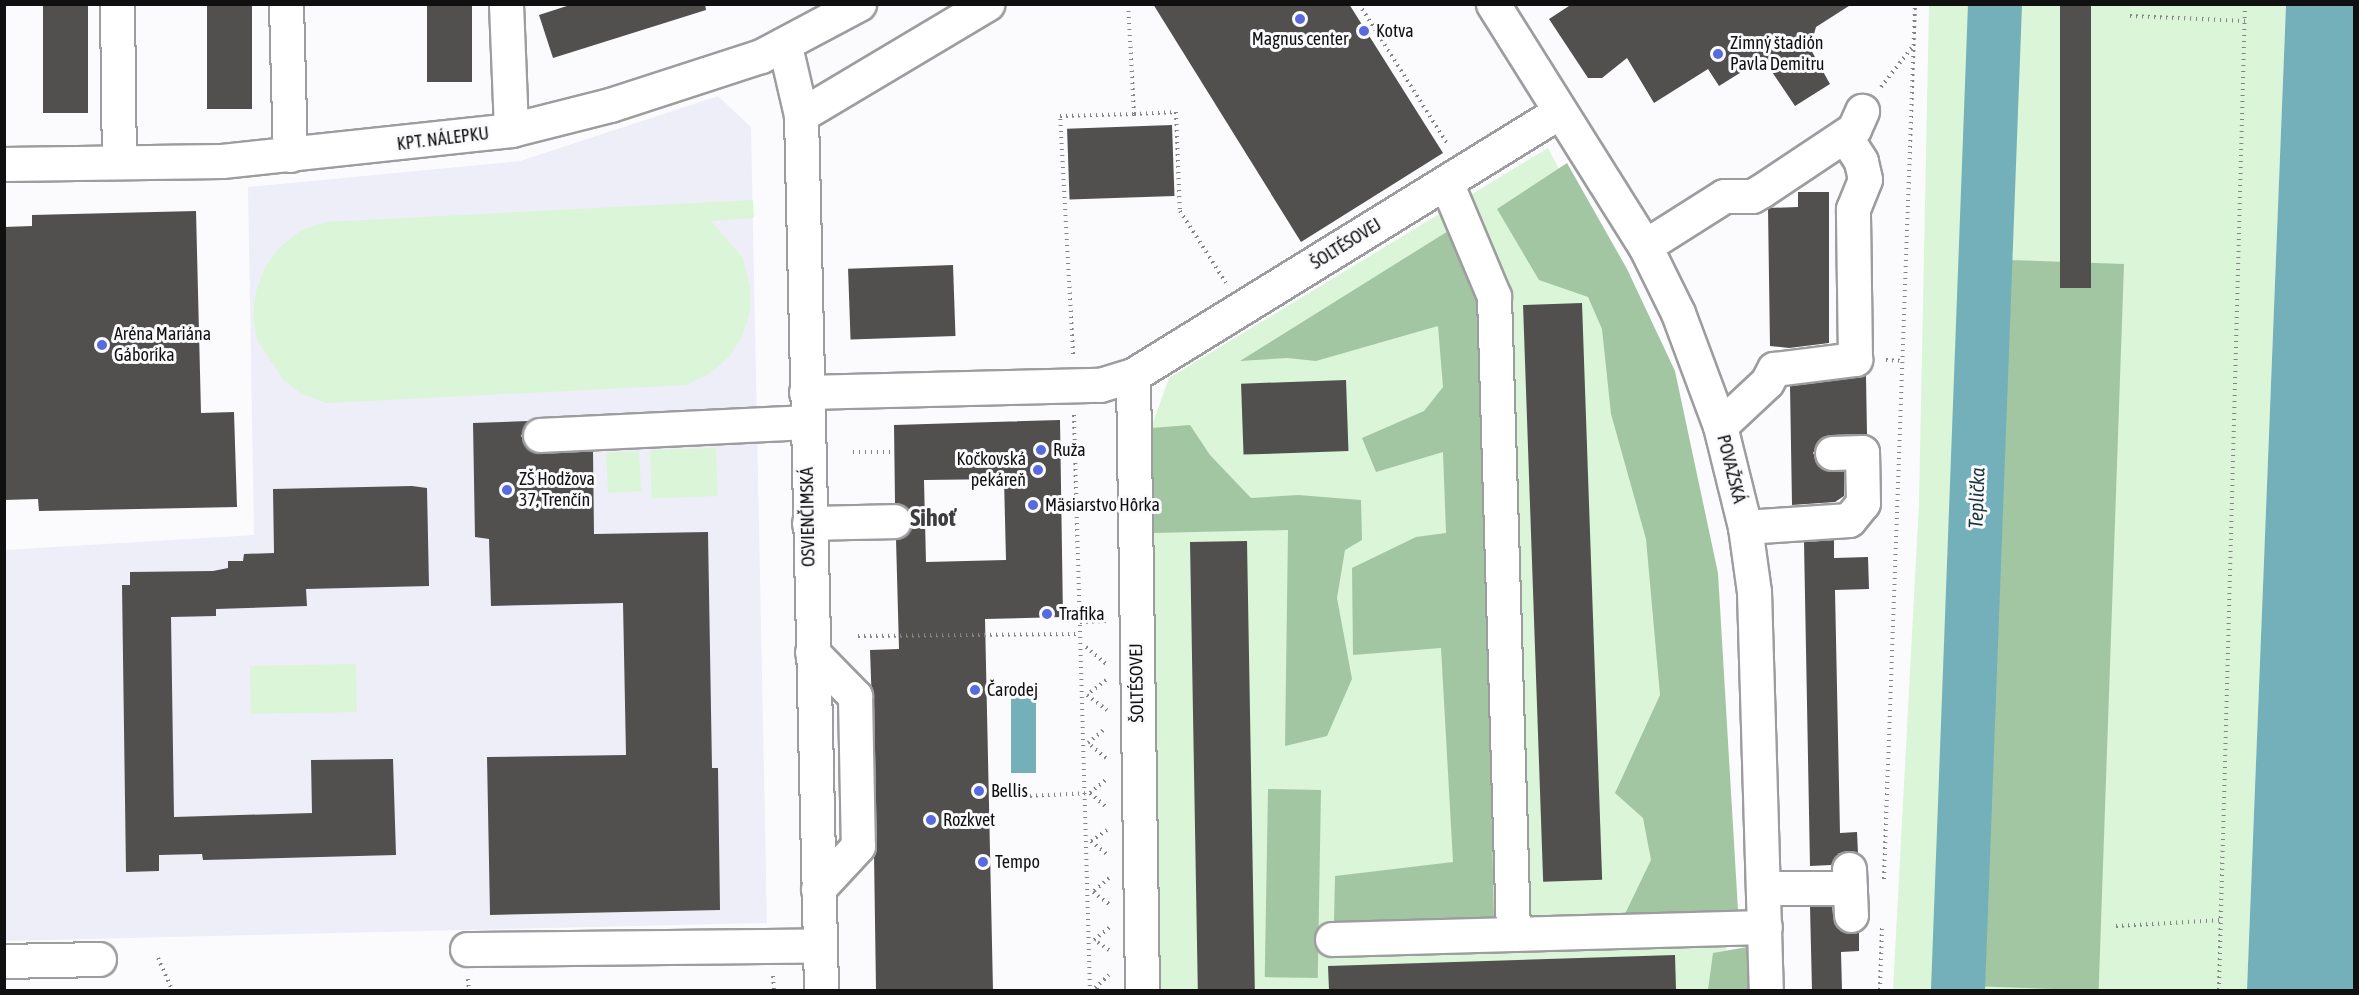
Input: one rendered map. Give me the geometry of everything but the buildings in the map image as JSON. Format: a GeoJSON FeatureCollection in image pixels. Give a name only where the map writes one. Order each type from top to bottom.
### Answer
{"type":"FeatureCollection","features":[{"type":"Feature","properties":{"kind":"street"},"geometry":{"type":"LineString","coordinates":[[117,4],[119,162]]}},
{"type":"Feature","properties":{"kind":"street"},"geometry":{"type":"LineString","coordinates":[[286,4],[290,155]]}},
{"type":"Feature","properties":{"kind":"street"},"geometry":{"type":"LineString","coordinates":[[506,4],[511,130]]}},
{"type":"Feature","properties":{"kind":"street","name":"KPT. NÁLEPKU"},"geometry":{"type":"LineString","coordinates":[[4,164],[290,155],[511,130],[666,88],[785,46],[859,4]]}},
{"type":"Feature","properties":{"kind":"street"},"geometry":{"type":"LineString","coordinates":[[801,115],[987,4]]}},
{"type":"Feature","properties":{"kind":"street","name":"POVAŽSKÁ"},"geometry":{"type":"LineString","coordinates":[[1493,4],[1645,246],[1678,313],[1720,426],[1745,527],[1758,644],[1766,990]]}},
{"type":"Feature","properties":{"kind":"street","name":"OSVIENČIMSKÁ"},"geometry":{"type":"LineString","coordinates":[[785,46],[801,115],[821,990]]}},
{"type":"Feature","properties":{"kind":"street","name":"ŠOLTÉSOVEJ"},"geometry":{"type":"LineString","coordinates":[[540,435],[806,407],[1100,385],[1132,375],[1559,112]]}},
{"type":"Feature","properties":{"kind":"street"},"geometry":{"type":"LineString","coordinates":[[1645,246],[1724,196],[1752,196],[1853,123],[1865,179],[1853,209],[1855,359],[1774,369],[1767,382],[1720,426]]}},
{"type":"Feature","properties":{"kind":"street"},"geometry":{"type":"LineString","coordinates":[[1446,182],[1494,296],[1514,934]]}},
{"type":"Feature","properties":{"kind":"street","name":"ŠOLTÉSOVEJ"},"geometry":{"type":"LineString","coordinates":[[1132,375],[1142,990]]}},
{"type":"Feature","properties":{"kind":"street"},"geometry":{"type":"LineString","coordinates":[[1745,527],[1849,520],[1863,503],[1862,452],[1832,453]]}},
{"type":"Feature","properties":{"kind":"street"},"geometry":{"type":"LineString","coordinates":[[809,523],[894,522]]}},
{"type":"Feature","properties":{"kind":"street"},"geometry":{"type":"LineString","coordinates":[[1764,888],[1858,898]]}},
{"type":"Feature","properties":{"kind":"street"},"geometry":{"type":"LineString","coordinates":[[1332,939],[1766,927]]}},
{"type":"Feature","properties":{"kind":"street"},"geometry":{"type":"LineString","coordinates":[[467,949],[820,945]]}},
{"type":"Feature","properties":{"kind":"street"},"geometry":{"type":"LineString","coordinates":[[4,961],[99,959]]}},
{"type":"Feature","properties":{"kind":"path"},"geometry":{"type":"LineString","coordinates":[[1128,4],[1134,114]]}},
{"type":"Feature","properties":{"kind":"path"},"geometry":{"type":"LineString","coordinates":[[1359,4],[1451,149]]}},
{"type":"Feature","properties":{"kind":"path"},"geometry":{"type":"LineString","coordinates":[[1884,885],[1915,4]]}},
{"type":"Feature","properties":{"kind":"path"},"geometry":{"type":"LineString","coordinates":[[2219,990],[2245,4]]}},
{"type":"Feature","properties":{"kind":"path"},"geometry":{"type":"LineString","coordinates":[[2130,16],[2245,21]]}},
{"type":"Feature","properties":{"kind":"path"},"geometry":{"type":"LineString","coordinates":[[1853,123],[1913,46]]}},
{"type":"Feature","properties":{"kind":"path"},"geometry":{"type":"LineString","coordinates":[[1090,990],[1090,893],[1085,794],[1074,386],[1060,116],[1176,112],[1180,211],[1230,289]]}},
{"type":"Feature","properties":{"kind":"path"},"geometry":{"type":"LineString","coordinates":[[853,452],[894,452]]}},
{"type":"Feature","properties":{"kind":"path"},"geometry":{"type":"LineString","coordinates":[[1080,622],[1115,621]]}},
{"type":"Feature","properties":{"kind":"path"},"geometry":{"type":"LineString","coordinates":[[858,636],[1080,634]]}},
{"type":"Feature","properties":{"kind":"path"},"geometry":{"type":"LineString","coordinates":[[1086,647],[1108,666]]}},
{"type":"Feature","properties":{"kind":"path"},"geometry":{"type":"LineString","coordinates":[[1109,678],[1087,695],[1110,712]]}},
{"type":"Feature","properties":{"kind":"path"},"geometry":{"type":"LineString","coordinates":[[1110,724],[1088,743],[1111,762]]}},
{"type":"Feature","properties":{"kind":"path"},"geometry":{"type":"LineString","coordinates":[[1006,797],[1085,794],[1112,775]]}},
{"type":"Feature","properties":{"kind":"path"},"geometry":{"type":"LineString","coordinates":[[1858,898],[1880,990]]}},
{"type":"Feature","properties":{"kind":"path"},"geometry":{"type":"LineString","coordinates":[[2116,926],[2222,920]]}},
{"type":"Feature","properties":{"kind":"path"},"geometry":{"type":"LineString","coordinates":[[158,958],[172,990]]}},
{"type":"Feature","properties":{"kind":"shaded area","name":"ZŠ Hodžova 37, Trenčín"},"geometry":{"type":"Polygon","coordinates":[[[718,96],[751,127],[767,923],[5,941],[5,550],[254,535],[248,187],[520,161],[718,96]]]}},
{"type":"Feature","properties":{"kind":"green space"},"geometry":{"type":"Polygon","coordinates":[[[1929,5],[2286,5],[2247,990],[1893,990],[1919,503],[1929,5]]]}},
{"type":"Feature","properties":{"kind":"green space"},"geometry":{"type":"Polygon","coordinates":[[[1548,148],[1659,361],[1714,643],[1728,990],[1160,990],[1151,428],[1169,378],[1548,148]]]}},
{"type":"Feature","properties":{"kind":"green space"},"geometry":{"type":"Polygon","coordinates":[[[1567,163],[1627,269],[1675,371],[1718,573],[1738,910],[1623,918],[1651,860],[1643,818],[1615,793],[1660,695],[1646,539],[1611,414],[1602,329],[1588,297],[1539,280],[1497,209],[1567,163]]]}},
{"type":"Feature","properties":{"kind":"green space"},"geometry":{"type":"Polygon","coordinates":[[[753,200],[754,218],[711,221],[743,258],[750,288],[750,312],[742,337],[729,357],[709,374],[686,385],[326,403],[302,394],[284,381],[257,340],[253,315],[256,291],[265,267],[280,247],[300,231],[325,222],[753,200]]]}},
{"type":"Feature","properties":{"kind":"green space"},"geometry":{"type":"Polygon","coordinates":[[[1469,218],[1481,318],[1494,919],[1334,921],[1335,876],[1453,862],[1441,648],[1353,655],[1352,568],[1416,537],[1446,533],[1443,452],[1376,472],[1362,438],[1424,411],[1443,387],[1438,326],[1316,361],[1287,358],[1240,361],[1469,218]]]}},
{"type":"Feature","properties":{"kind":"green space"},"geometry":{"type":"Polygon","coordinates":[[[2009,260],[2124,264],[2099,990],[1984,987],[2009,260]]]}},
{"type":"Feature","properties":{"kind":"green space"},"geometry":{"type":"Polygon","coordinates":[[[1190,425],[1210,455],[1251,498],[1298,495],[1361,500],[1362,540],[1345,550],[1337,598],[1352,679],[1327,736],[1285,746],[1288,530],[1152,533],[1151,428],[1190,425]]]}},
{"type":"Feature","properties":{"kind":"green space"},"geometry":{"type":"Polygon","coordinates":[[[716,448],[718,496],[652,498],[650,450],[716,448]]]}},
{"type":"Feature","properties":{"kind":"green space"},"geometry":{"type":"Polygon","coordinates":[[[639,451],[641,491],[608,493],[606,453],[639,451]]]}},
{"type":"Feature","properties":{"kind":"green space"},"geometry":{"type":"Polygon","coordinates":[[[356,664],[357,712],[251,714],[250,666],[356,664]]]}},
{"type":"Feature","properties":{"kind":"green space"},"geometry":{"type":"Polygon","coordinates":[[[1268,789],[1321,790],[1318,978],[1265,977],[1268,789]]]}},
{"type":"Feature","properties":{"kind":"green space"},"geometry":{"type":"Polygon","coordinates":[[[1747,947],[1748,990],[1708,990],[1713,953],[1747,947]]]}},
{"type":"Feature","properties":{"kind":"water"},"geometry":{"type":"Polygon","coordinates":[[[2286,5],[2354,5],[2354,990],[2247,990],[2286,5]]]}},
{"type":"Feature","properties":{"kind":"water"},"geometry":{"type":"Polygon","coordinates":[[[1011,690],[1036,690],[1036,773],[1011,773],[1011,690]]]}},
{"type":"Feature","properties":{"kind":"waterway","name":"Teplička"},"geometry":{"type":"LineString","coordinates":[[1958,990],[1995,4]]}},
{"type":"Feature","properties":{"kind":"place","name":"Magnus center"},"geometry":{"type":"Point","coordinates":[1300,19]}},
{"type":"Feature","properties":{"kind":"place","name":"Kotva"},"geometry":{"type":"Point","coordinates":[1364,31]}},
{"type":"Feature","properties":{"kind":"place","name":"Zimný štadión Pavla Demitru"},"geometry":{"type":"Point","coordinates":[1718,54]}},
{"type":"Feature","properties":{"kind":"place","name":"Aréna Mariána Gáboríka"},"geometry":{"type":"Point","coordinates":[102,345]}},
{"type":"Feature","properties":{"kind":"place","name":"Ruža"},"geometry":{"type":"Point","coordinates":[1041,450]}},
{"type":"Feature","properties":{"kind":"place","name":"Kočkovská pekáreň"},"geometry":{"type":"Point","coordinates":[1038,470]}},
{"type":"Feature","properties":{"kind":"place","name":"ZŠ Hodžova 37, Trenčín"},"geometry":{"type":"Point","coordinates":[507,490]}},
{"type":"Feature","properties":{"kind":"place","name":"Mäsiarstvo Hôrka"},"geometry":{"type":"Point","coordinates":[1033,505]}},
{"type":"Feature","properties":{"kind":"place","name":"Trafika"},"geometry":{"type":"Point","coordinates":[1047,614]}},
{"type":"Feature","properties":{"kind":"place","name":"Čarodej"},"geometry":{"type":"Point","coordinates":[975,690]}},
{"type":"Feature","properties":{"kind":"place","name":"Bellis"},"geometry":{"type":"Point","coordinates":[979,791]}},
{"type":"Feature","properties":{"kind":"place","name":"Rozkvet"},"geometry":{"type":"Point","coordinates":[931,820]}},
{"type":"Feature","properties":{"kind":"place","name":"Tempo"},"geometry":{"type":"Point","coordinates":[983,862]}},
{"type":"Feature","properties":{"kind":"district","name":"Sihoť"},"geometry":{"type":"Point","coordinates":[933,518]}}]}
